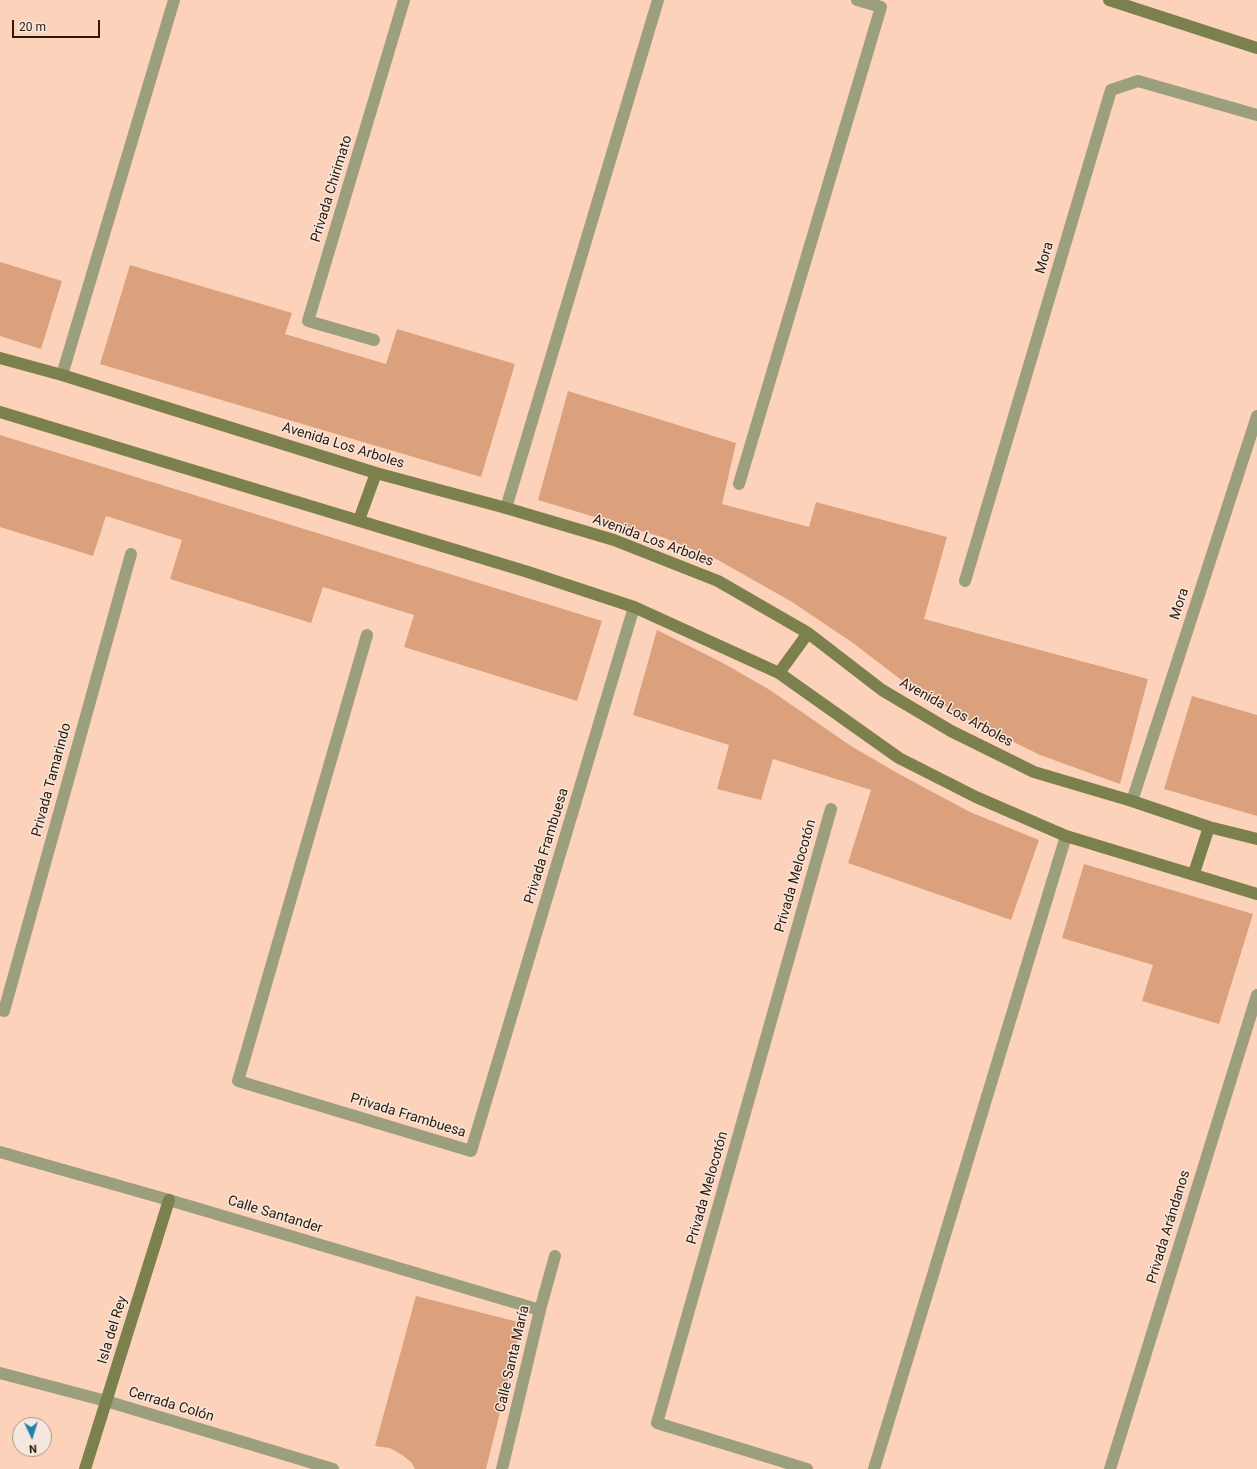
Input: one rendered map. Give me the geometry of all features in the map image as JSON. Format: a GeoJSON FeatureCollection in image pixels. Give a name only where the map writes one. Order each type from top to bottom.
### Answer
{"type":"FeatureCollection","features":[{"type":"Feature","properties":{"kind":"street"},"geometry":{"type":"LineString","coordinates":[[62,375],[174,0]]}},
{"type":"Feature","properties":{"kind":"street","name":"Privada Chirimato"},"geometry":{"type":"LineString","coordinates":[[374,340],[308,321],[404,0]]}},
{"type":"Feature","properties":{"kind":"street"},"geometry":{"type":"LineString","coordinates":[[506,508],[658,0]]}},
{"type":"Feature","properties":{"kind":"street"},"geometry":{"type":"LineString","coordinates":[[739,484],[881,7],[857,0]]}},
{"type":"Feature","properties":{"kind":"street"},"geometry":{"type":"LineString","coordinates":[[1108,0],[1257,48]]}},
{"type":"Feature","properties":{"kind":"street","name":"Mora"},"geometry":{"type":"LineString","coordinates":[[965,581],[1111,90],[1138,81],[1257,115]]}},
{"type":"Feature","properties":{"kind":"street","name":"Avenida Los Arboles"},"geometry":{"type":"LineString","coordinates":[[0,358],[62,375],[376,473],[506,508],[614,540],[718,581],[808,633],[882,690],[951,731],[1034,772],[1132,801],[1209,827],[1257,839]]}},
{"type":"Feature","properties":{"kind":"street"},"geometry":{"type":"LineString","coordinates":[[0,412],[359,520],[634,607],[780,673],[899,758],[976,796],[1066,836],[1194,873],[1257,894]]}},
{"type":"Feature","properties":{"kind":"street","name":"Mora"},"geometry":{"type":"LineString","coordinates":[[1132,801],[1257,416]]}},
{"type":"Feature","properties":{"kind":"street"},"geometry":{"type":"LineString","coordinates":[[359,520],[376,473]]}},
{"type":"Feature","properties":{"kind":"street","name":"Privada Tamarindo"},"geometry":{"type":"LineString","coordinates":[[0,1010],[4,1011],[131,554]]}},
{"type":"Feature","properties":{"kind":"street","name":"Privada Frambuesa"},"geometry":{"type":"LineString","coordinates":[[367,635],[238,1081],[472,1151],[634,607]]}},
{"type":"Feature","properties":{"kind":"street"},"geometry":{"type":"LineString","coordinates":[[780,673],[808,633]]}},
{"type":"Feature","properties":{"kind":"street","name":"Privada Melocotón"},"geometry":{"type":"LineString","coordinates":[[807,1469],[657,1423],[831,809]]}},
{"type":"Feature","properties":{"kind":"street"},"geometry":{"type":"LineString","coordinates":[[1194,873],[1209,827]]}},
{"type":"Feature","properties":{"kind":"street"},"geometry":{"type":"LineString","coordinates":[[874,1469],[1066,836]]}},
{"type":"Feature","properties":{"kind":"street","name":"Privada Arándanos"},"geometry":{"type":"LineString","coordinates":[[1110,1469],[1257,995]]}},
{"type":"Feature","properties":{"kind":"street","name":"Calle Santander"},"geometry":{"type":"LineString","coordinates":[[0,1152],[169,1200],[540,1310]]}},
{"type":"Feature","properties":{"kind":"street","name":"Isla del Rey"},"geometry":{"type":"LineString","coordinates":[[85,1469],[169,1200]]}},
{"type":"Feature","properties":{"kind":"street","name":"Calle Santa María"},"geometry":{"type":"LineString","coordinates":[[502,1469],[540,1310],[555,1256]]}},
{"type":"Feature","properties":{"kind":"street","name":"Cerrada Colón"},"geometry":{"type":"LineString","coordinates":[[0,1373],[106,1401],[333,1469]]}},
{"type":"Feature","properties":{"kind":"shaded area"},"geometry":{"type":"Polygon","coordinates":[[[0,262],[62,281],[41,349],[0,336],[0,262]]]}},
{"type":"Feature","properties":{"kind":"shaded area"},"geometry":{"type":"Polygon","coordinates":[[[130,265],[292,313],[285,334],[386,364],[397,329],[515,364],[481,477],[100,364],[130,265]]]}},
{"type":"Feature","properties":{"kind":"shaded area"},"geometry":{"type":"Polygon","coordinates":[[[568,391],[736,443],[722,504],[809,527],[816,502],[947,537],[924,619],[1148,679],[1120,784],[1040,755],[965,718],[904,682],[853,643],[792,602],[718,560],[665,538],[538,500],[568,391]]]}},
{"type":"Feature","properties":{"kind":"shaded area"},"geometry":{"type":"Polygon","coordinates":[[[0,435],[602,621],[577,701],[404,647],[414,615],[323,587],[311,623],[170,579],[182,540],[106,516],[93,556],[0,527],[0,435]]]}},
{"type":"Feature","properties":{"kind":"shaded area"},"geometry":{"type":"Polygon","coordinates":[[[657,630],[723,663],[770,690],[851,746],[899,774],[970,812],[1039,840],[1011,920],[848,863],[871,790],[773,759],[761,800],[717,789],[729,745],[633,715],[657,630]]]}},
{"type":"Feature","properties":{"kind":"shaded area"},"geometry":{"type":"Polygon","coordinates":[[[1192,696],[1257,715],[1257,816],[1164,789],[1192,696]]]}},
{"type":"Feature","properties":{"kind":"shaded area"},"geometry":{"type":"Polygon","coordinates":[[[1084,864],[1253,914],[1219,1024],[1142,1001],[1153,965],[1062,938],[1084,864]]]}},
{"type":"Feature","properties":{"kind":"shaded area"},"geometry":{"type":"Polygon","coordinates":[[[416,1296],[522,1323],[486,1469],[415,1469],[411,1462],[390,1448],[375,1446],[416,1296]]]}}]}
